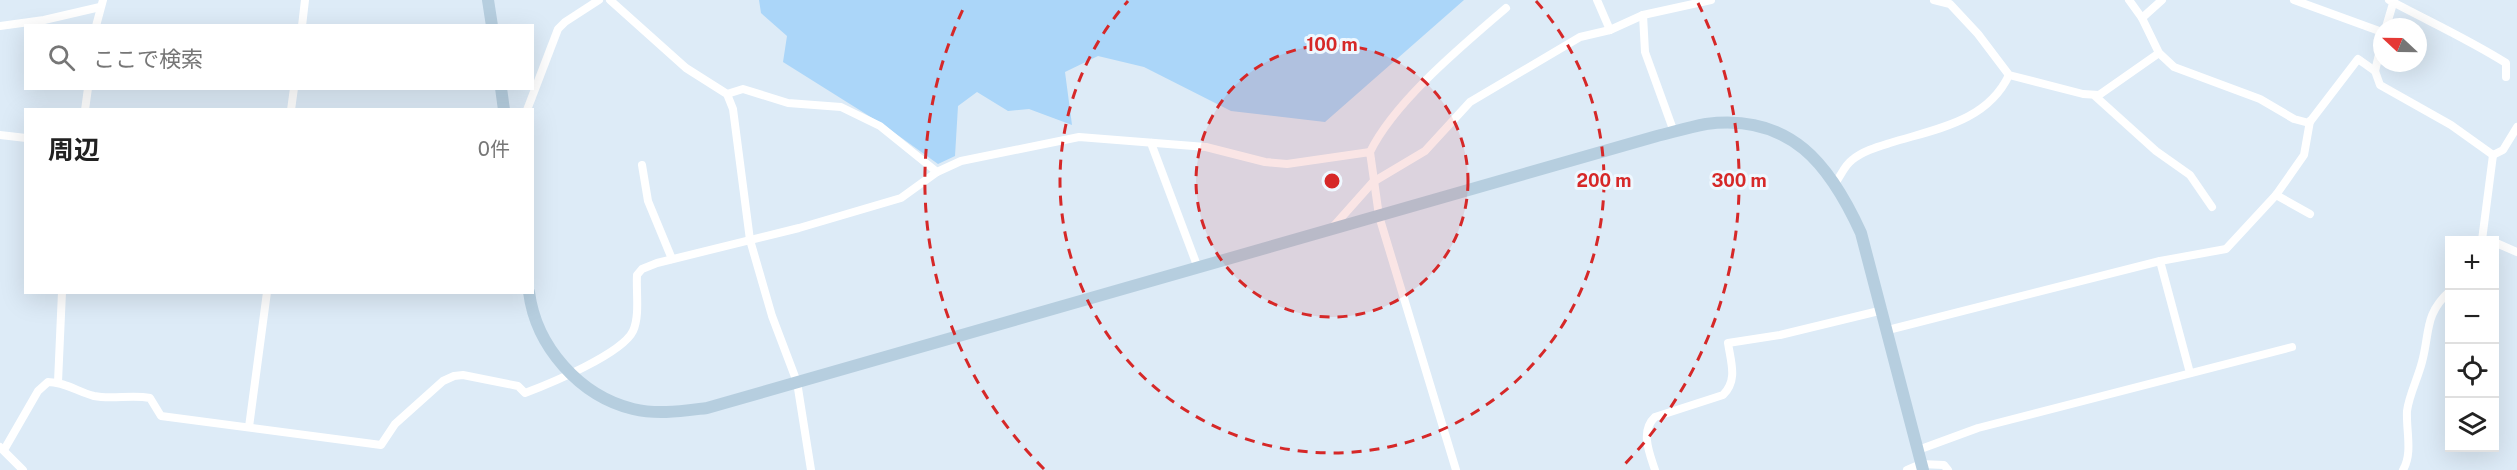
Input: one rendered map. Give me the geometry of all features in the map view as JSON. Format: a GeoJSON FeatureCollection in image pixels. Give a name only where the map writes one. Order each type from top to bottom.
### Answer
{"type":"FeatureCollection","features":[{"type":"Feature","properties":{"kind":"street"},"geometry":{"type":"LineString","coordinates":[[302,24],[306,0]]}},
{"type":"Feature","properties":{"kind":"street"},"geometry":{"type":"LineString","coordinates":[[488,0],[492,24]]}},
{"type":"Feature","properties":{"kind":"street"},"geometry":{"type":"LineString","coordinates":[[528,108],[561,25],[599,0]]}},
{"type":"Feature","properties":{"kind":"street"},"geometry":{"type":"LineString","coordinates":[[610,0],[686,68],[727,94],[733,109],[750,240],[772,316],[797,382],[811,470]]}},
{"type":"Feature","properties":{"kind":"street"},"geometry":{"type":"LineString","coordinates":[[1597,0],[1610,30]]}},
{"type":"Feature","properties":{"kind":"street"},"geometry":{"type":"LineString","coordinates":[[1330,230],[1373,182],[1425,151],[1470,102],[1580,38],[1610,30],[1671,4],[1710,0]]}},
{"type":"Feature","properties":{"kind":"street"},"geometry":{"type":"LineString","coordinates":[[1934,0],[1950,2],[2009,75],[2095,96],[2156,151],[2190,175],[2212,207]]}},
{"type":"Feature","properties":{"kind":"street"},"geometry":{"type":"LineString","coordinates":[[2129,0],[2142,18],[2159,53],[2174,68],[2260,99],[2294,118],[2309,123],[2310,121]]}},
{"type":"Feature","properties":{"kind":"street"},"geometry":{"type":"LineString","coordinates":[[2142,18],[2162,0]]}},
{"type":"Feature","properties":{"kind":"street"},"geometry":{"type":"LineString","coordinates":[[2294,0],[2373,29]]}},
{"type":"Feature","properties":{"kind":"street"},"geometry":{"type":"LineString","coordinates":[[2388,18],[2392,1],[2415,13],[2422,20],[2470,40],[2506,63],[2506,76]]}},
{"type":"Feature","properties":{"kind":"street"},"geometry":{"type":"LineString","coordinates":[[0,26],[44,20],[101,3],[96,24]]}},
{"type":"Feature","properties":{"kind":"street"},"geometry":{"type":"LineString","coordinates":[[1456,470],[1379,216],[1370,152],[1380,132],[1428,80],[1506,8]]}},
{"type":"Feature","properties":{"kind":"street"},"geometry":{"type":"LineString","coordinates":[[1643,15],[1645,52],[1674,132]]}},
{"type":"Feature","properties":{"kind":"street"},"geometry":{"type":"LineString","coordinates":[[2095,96],[2159,53]]}},
{"type":"Feature","properties":{"kind":"street"},"geometry":{"type":"LineString","coordinates":[[1888,330],[2160,261],[2226,249],[2276,195],[2304,155],[2310,121],[2358,59],[2373,70]]}},
{"type":"Feature","properties":{"kind":"street"},"geometry":{"type":"LineString","coordinates":[[2375,72],[2380,85],[2451,125],[2493,155]]}},
{"type":"Feature","properties":{"kind":"street"},"geometry":{"type":"LineString","coordinates":[[1836,182],[1851,161],[1868,150],[1962,120],[1987,106],[2001,93],[2009,75]]}},
{"type":"Feature","properties":{"kind":"street"},"geometry":{"type":"LineString","coordinates":[[85,108],[88,90]]}},
{"type":"Feature","properties":{"kind":"street"},"geometry":{"type":"LineString","coordinates":[[291,108],[294,90]]}},
{"type":"Feature","properties":{"kind":"street"},"geometry":{"type":"LineString","coordinates":[[501,90],[504,108]]}},
{"type":"Feature","properties":{"kind":"street"},"geometry":{"type":"LineString","coordinates":[[727,94],[743,90],[788,103],[841,107],[880,126],[937,172]]}},
{"type":"Feature","properties":{"kind":"street"},"geometry":{"type":"LineString","coordinates":[[529,294],[530,302],[551,352],[570,375],[613,401],[632,409],[653,412],[707,408],[1674,132],[1707,124],[1753,126],[1767,129],[1809,152],[1836,182],[1861,233],[1883,310],[1922,467]]}},
{"type":"Feature","properties":{"kind":"street"},"geometry":{"type":"LineString","coordinates":[[2493,155],[2503,150],[2517,127]]}},
{"type":"Feature","properties":{"kind":"street"},"geometry":{"type":"LineString","coordinates":[[0,135],[24,138]]}},
{"type":"Feature","properties":{"kind":"street"},"geometry":{"type":"LineString","coordinates":[[23,470],[2,449],[38,391],[48,381],[58,382],[91,395],[110,399],[135,395],[150,398],[160,416],[381,445],[395,424],[443,381],[454,376],[463,375],[518,386],[525,393],[570,375],[618,346],[632,334],[635,324],[637,275],[642,270],[672,259],[901,198],[937,172],[961,161],[1079,137],[1206,147],[1265,162],[1287,164],[1370,152]]}},
{"type":"Feature","properties":{"kind":"street"},"geometry":{"type":"LineString","coordinates":[[1151,143],[1198,268]]}},
{"type":"Feature","properties":{"kind":"street"},"geometry":{"type":"LineString","coordinates":[[2485,236],[2493,155]]}},
{"type":"Feature","properties":{"kind":"street"},"geometry":{"type":"LineString","coordinates":[[642,165],[648,201],[672,259]]}},
{"type":"Feature","properties":{"kind":"street"},"geometry":{"type":"LineString","coordinates":[[2276,195],[2310,214]]}},
{"type":"Feature","properties":{"kind":"street"},"geometry":{"type":"LineString","coordinates":[[2499,244],[2517,252]]}},
{"type":"Feature","properties":{"kind":"street"},"geometry":{"type":"LineString","coordinates":[[2160,261],[2190,373]]}},
{"type":"Feature","properties":{"kind":"street"},"geometry":{"type":"LineString","coordinates":[[58,382],[62,294]]}},
{"type":"Feature","properties":{"kind":"street"},"geometry":{"type":"LineString","coordinates":[[249,427],[267,294]]}},
{"type":"Feature","properties":{"kind":"street"},"geometry":{"type":"LineString","coordinates":[[2403,470],[2409,460],[2408,407],[2423,360],[2427,326],[2434,307],[2445,296]]}},
{"type":"Feature","properties":{"kind":"street"},"geometry":{"type":"LineString","coordinates":[[1655,470],[1646,430],[1649,423],[1655,417],[1723,395],[1731,387],[1733,381],[1728,343],[1780,335],[1883,310]]}},
{"type":"Feature","properties":{"kind":"street"},"geometry":{"type":"LineString","coordinates":[[1918,450],[1978,428],[2292,347]]}},
{"type":"Feature","properties":{"kind":"street"},"geometry":{"type":"LineString","coordinates":[[1907,470],[1944,465],[1948,470]]}},
{"type":"Feature","properties":{"kind":"shaded area"},"geometry":{"type":"Polygon","coordinates":[[[759,0],[1464,0],[1325,122],[1231,111],[1144,67],[1098,56],[1065,72],[1072,125],[1029,109],[1008,111],[977,92],[958,106],[955,156],[938,164],[885,126],[783,62],[787,36],[761,13],[759,0]]]}}]}
